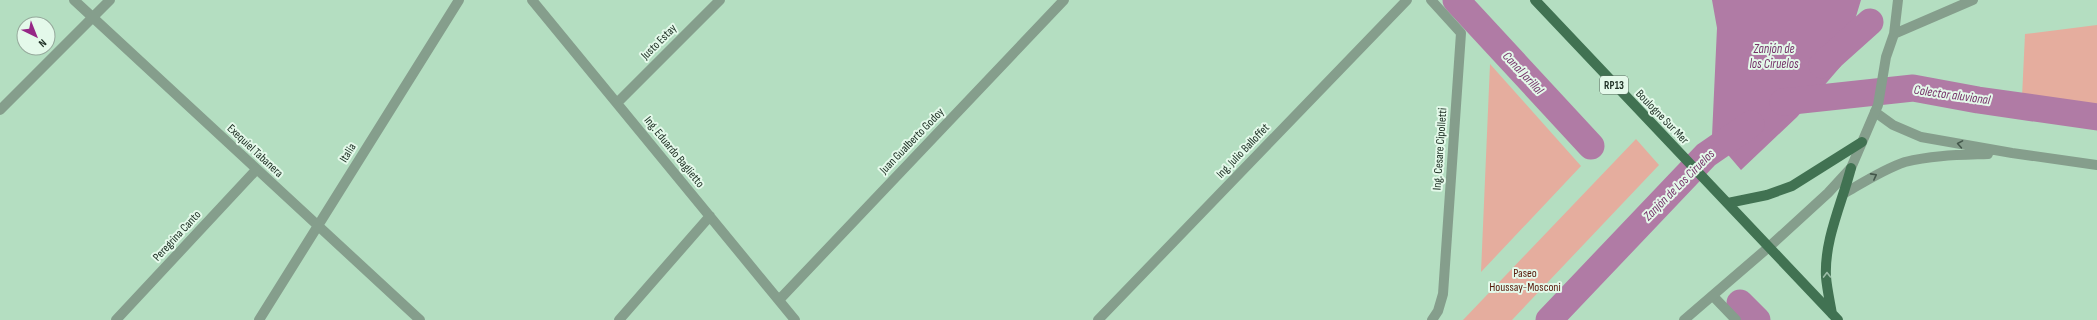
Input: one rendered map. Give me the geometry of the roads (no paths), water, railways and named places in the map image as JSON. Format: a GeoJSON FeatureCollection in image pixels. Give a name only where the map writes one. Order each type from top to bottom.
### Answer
{"type":"FeatureCollection","features":[{"type":"Feature","properties":{"kind":"main road","name":"Boulogne Sur Mer"},"geometry":{"type":"LineString","coordinates":[[1535,0],[1660,134],[1770,246],[1835,317]]}},
{"type":"Feature","properties":{"kind":"main road"},"geometry":{"type":"LineString","coordinates":[[1728,203],[1767,195],[1792,186],[1862,142]]}},
{"type":"Feature","properties":{"kind":"main road"},"geometry":{"type":"LineString","coordinates":[[1835,317],[1826,278],[1827,259],[1832,232],[1845,193],[1851,168]]}},
{"type":"Feature","properties":{"kind":"street","name":"Exequiel Tabanera"},"geometry":{"type":"LineString","coordinates":[[74,0],[256,170],[420,320]]}},
{"type":"Feature","properties":{"kind":"street"},"geometry":{"type":"LineString","coordinates":[[0,110],[110,0]]}},
{"type":"Feature","properties":{"kind":"street","name":"Italia"},"geometry":{"type":"LineString","coordinates":[[259,320],[319,226],[458,0]]}},
{"type":"Feature","properties":{"kind":"street","name":"Ing. Eduardo Baglietto"},"geometry":{"type":"LineString","coordinates":[[532,0],[795,320]]}},
{"type":"Feature","properties":{"kind":"street","name":"Justo Estay"},"geometry":{"type":"LineString","coordinates":[[617,103],[720,0]]}},
{"type":"Feature","properties":{"kind":"street","name":"Juan Gualberto Godoy"},"geometry":{"type":"LineString","coordinates":[[779,300],[1064,0]]}},
{"type":"Feature","properties":{"kind":"street","name":"Ing. Julio Balloffet"},"geometry":{"type":"LineString","coordinates":[[1098,320],[1407,0]]}},
{"type":"Feature","properties":{"kind":"street","name":"Ing. Cesare Cipolletti"},"geometry":{"type":"LineString","coordinates":[[1431,0],[1461,33],[1443,294],[1438,311],[1432,320]]}},
{"type":"Feature","properties":{"kind":"street"},"geometry":{"type":"LineString","coordinates":[[1684,320],[1770,246],[1828,193],[1851,168],[1876,109],[1886,57],[1894,34],[1898,0]]}},
{"type":"Feature","properties":{"kind":"street"},"geometry":{"type":"LineString","coordinates":[[1894,34],[1973,0]]}},
{"type":"Feature","properties":{"kind":"street"},"geometry":{"type":"LineString","coordinates":[[1876,109],[1893,125],[1921,137],[2012,153],[2097,165]]}},
{"type":"Feature","properties":{"kind":"street"},"geometry":{"type":"LineString","coordinates":[[1845,193],[1877,174],[1905,162],[1954,155],[2012,153]]}},
{"type":"Feature","properties":{"kind":"street","name":"Peregrina Canto"},"geometry":{"type":"LineString","coordinates":[[116,320],[256,170]]}},
{"type":"Feature","properties":{"kind":"street"},"geometry":{"type":"LineString","coordinates":[[619,320],[710,216]]}},
{"type":"Feature","properties":{"kind":"street"},"geometry":{"type":"LineString","coordinates":[[1713,296],[1736,320]]}},
{"type":"Feature","properties":{"kind":"water","name":"Zanjón de los Ciruelos"},"geometry":{"type":"Polygon","coordinates":[[[1712,0],[1861,0],[1841,66],[1797,117],[1741,170],[1712,136],[1717,28],[1712,0]]]}},
{"type":"Feature","properties":{"kind":"waterway","name":"Canal Jarillal"},"geometry":{"type":"LineString","coordinates":[[1456,0],[1591,146]]}},
{"type":"Feature","properties":{"kind":"waterway","name":"Zanjón de Los Ciruelos"},"geometry":{"type":"LineString","coordinates":[[1822,65],[1870,22]]}},
{"type":"Feature","properties":{"kind":"waterway","name":"Colector aluvional"},"geometry":{"type":"LineString","coordinates":[[1783,102],[1913,88],[1978,100],[2097,117]]}},
{"type":"Feature","properties":{"kind":"waterway","name":"Zanjón de Los Ciruelos"},"geometry":{"type":"LineString","coordinates":[[1549,320],[1706,155],[1751,124]]}},
{"type":"Feature","properties":{"kind":"waterway","name":"Canal Jarillal"},"geometry":{"type":"LineString","coordinates":[[1740,303],[1757,320]]}},
{"type":"Feature","properties":{"kind":"park label","name":"Paseo Houssay-Mosconi"},"geometry":{"type":"Point","coordinates":[1525,280]}}]}
